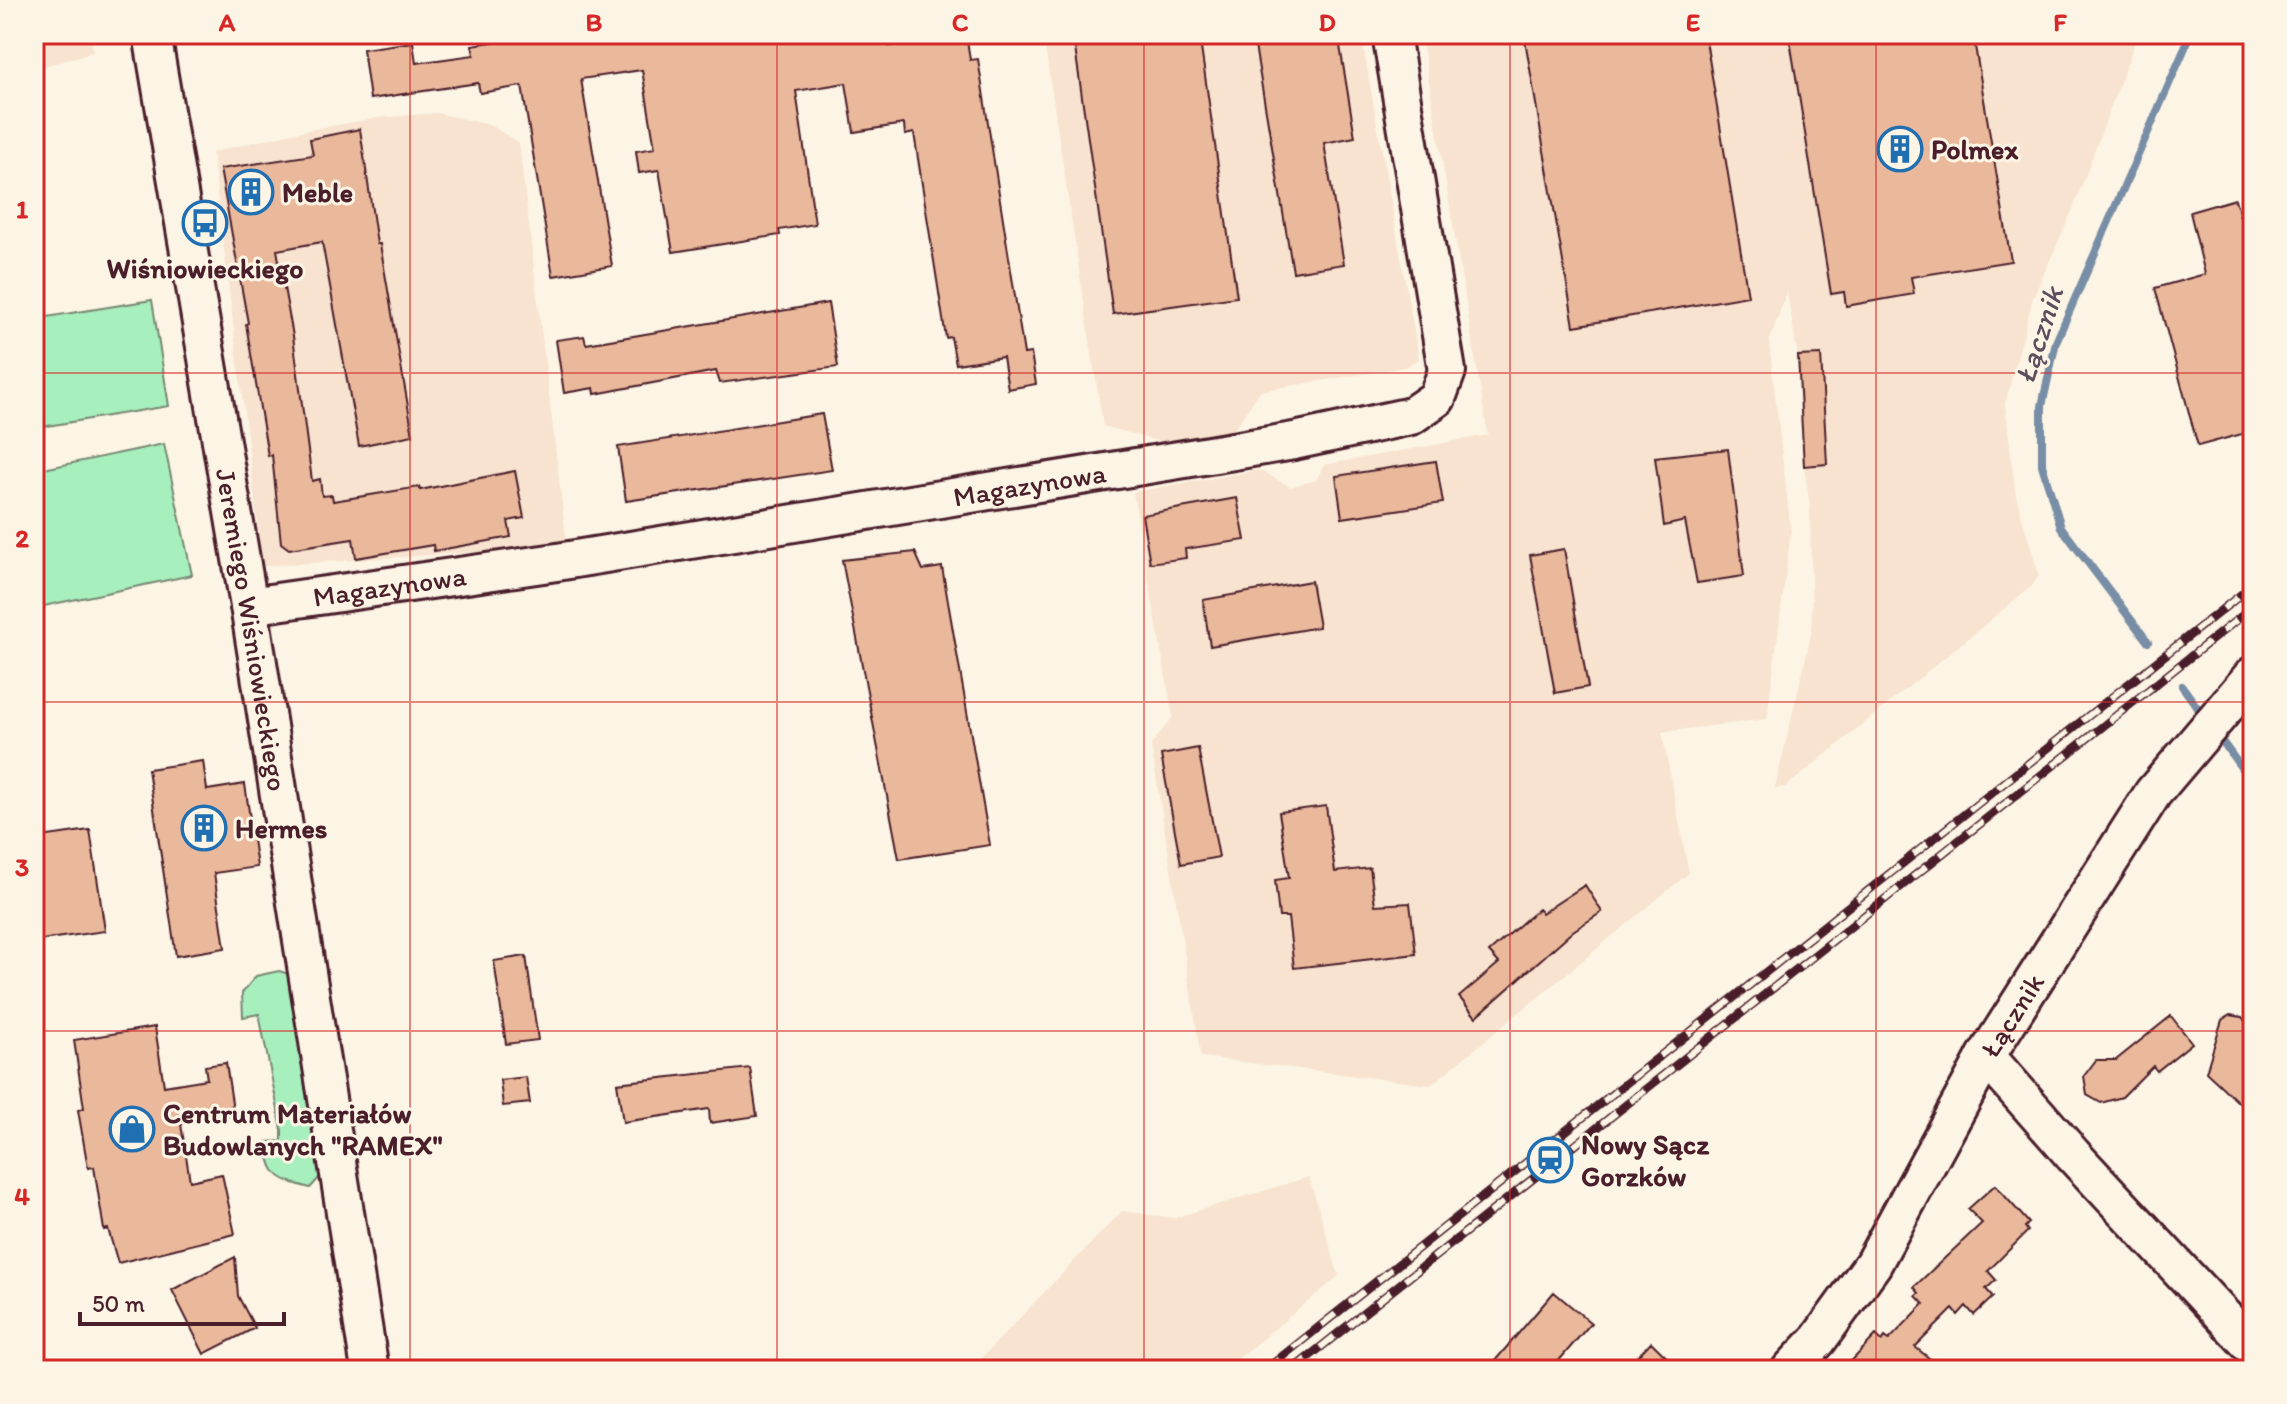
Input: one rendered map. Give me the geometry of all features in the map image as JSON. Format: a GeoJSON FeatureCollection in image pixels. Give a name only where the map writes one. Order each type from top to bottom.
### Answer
{"type":"FeatureCollection","features":[{"type":"Feature","properties":{"kind":"street","name":"Jeremiego Wiśniowieckiego"},"geometry":{"type":"LineString","coordinates":[[152,34],[249,606],[370,1370]]}},
{"type":"Feature","properties":{"kind":"street","name":"Magazynowa"},"geometry":{"type":"LineString","coordinates":[[249,606],[557,562],[1294,441],[1411,416],[1437,398],[1447,371],[1391,34]]}},
{"type":"Feature","properties":{"kind":"street","name":"Łącznik"},"geometry":{"type":"LineString","coordinates":[[1790,1370],[1818,1340],[1873,1264],[1986,1056],[2153,793],[2253,675]]}},
{"type":"Feature","properties":{"kind":"street"},"geometry":{"type":"LineString","coordinates":[[1986,1056],[2073,1155],[2253,1348]]}},
{"type":"Feature","properties":{"kind":"shaded area"},"geometry":{"type":"Polygon","coordinates":[[[34,34],[90,34],[93,52],[34,69],[34,34]]]}},
{"type":"Feature","properties":{"kind":"shaded area"},"geometry":{"type":"Polygon","coordinates":[[[1043,34],[1361,34],[1419,359],[1405,367],[1260,391],[1233,431],[1161,442],[1103,426],[1043,34]]]}},
{"type":"Feature","properties":{"kind":"shaded area"},"geometry":{"type":"Polygon","coordinates":[[[1421,34],[2138,34],[2073,209],[2033,298],[2005,404],[2016,496],[2039,576],[2032,586],[1786,787],[1775,788],[1812,631],[1810,507],[1804,466],[1798,356],[1787,291],[1769,342],[1791,532],[1767,719],[1662,732],[1689,873],[1431,1085],[1201,1057],[1151,745],[1173,717],[1133,492],[1260,470],[1290,487],[1316,480],[1324,465],[1488,435],[1421,34]]]}},
{"type":"Feature","properties":{"kind":"shaded area"},"geometry":{"type":"Polygon","coordinates":[[[437,113],[490,125],[519,143],[567,546],[263,566],[212,152],[376,118],[437,113]]]}},
{"type":"Feature","properties":{"kind":"shaded area"},"geometry":{"type":"Polygon","coordinates":[[[1309,1177],[1339,1276],[1224,1370],[970,1370],[1122,1211],[1174,1218],[1309,1177]]]}},
{"type":"Feature","properties":{"kind":"green space"},"geometry":{"type":"Polygon","coordinates":[[[152,300],[169,406],[35,428],[34,319],[152,300]]]}},
{"type":"Feature","properties":{"kind":"green space"},"geometry":{"type":"Polygon","coordinates":[[[164,444],[192,575],[34,608],[34,471],[164,444]]]}},
{"type":"Feature","properties":{"kind":"green space"},"geometry":{"type":"Polygon","coordinates":[[[279,971],[289,974],[295,987],[325,1146],[321,1176],[310,1188],[283,1179],[270,1163],[267,1142],[282,1141],[282,1130],[259,1014],[243,1017],[242,993],[256,976],[279,971]]]}},
{"type":"Feature","properties":{"kind":"building"},"geometry":{"type":"Polygon","coordinates":[[[544,34],[888,34],[889,46],[966,34],[970,60],[978,59],[1024,354],[1031,353],[1036,384],[1008,389],[1003,357],[956,364],[951,337],[946,338],[914,133],[905,135],[904,124],[854,132],[846,83],[796,91],[815,224],[779,230],[780,235],[673,252],[659,170],[639,173],[636,151],[655,148],[642,70],[581,79],[612,266],[553,276],[522,86],[480,93],[478,83],[370,99],[363,49],[413,42],[416,63],[474,55],[472,45],[544,34]]]}},
{"type":"Feature","properties":{"kind":"building"},"geometry":{"type":"Polygon","coordinates":[[[1073,34],[1199,34],[1237,297],[1113,314],[1073,34]]]}},
{"type":"Feature","properties":{"kind":"building"},"geometry":{"type":"Polygon","coordinates":[[[1253,34],[1338,34],[1355,137],[1324,143],[1344,264],[1293,272],[1253,34]]]}},
{"type":"Feature","properties":{"kind":"building"},"geometry":{"type":"Polygon","coordinates":[[[1524,34],[1705,34],[1748,296],[1574,326],[1524,34]]]}},
{"type":"Feature","properties":{"kind":"building","name":"Polmex"},"geometry":{"type":"Polygon","coordinates":[[[1789,34],[1973,34],[2011,261],[1911,277],[1914,294],[1846,306],[1844,292],[1831,294],[1789,34]]]}},
{"type":"Feature","properties":{"kind":"building"},"geometry":{"type":"Polygon","coordinates":[[[360,129],[377,244],[380,244],[413,435],[359,446],[322,242],[277,250],[293,336],[312,481],[320,479],[322,496],[332,495],[333,501],[419,487],[420,490],[515,471],[524,518],[508,521],[511,537],[434,551],[433,545],[356,558],[353,539],[289,549],[281,543],[272,455],[268,456],[220,169],[313,155],[310,139],[360,129]]]}},
{"type":"Feature","properties":{"kind":"building"},"geometry":{"type":"Polygon","coordinates":[[[2235,199],[2253,262],[2253,431],[2198,446],[2155,288],[2205,274],[2190,212],[2235,199]]]}},
{"type":"Feature","properties":{"kind":"building"},"geometry":{"type":"Polygon","coordinates":[[[828,303],[838,367],[720,383],[716,371],[595,394],[594,388],[564,393],[556,340],[584,336],[586,344],[828,303]]]}},
{"type":"Feature","properties":{"kind":"building"},"geometry":{"type":"Polygon","coordinates":[[[1821,355],[1827,464],[1804,466],[1798,356],[1821,355]]]}},
{"type":"Feature","properties":{"kind":"building"},"geometry":{"type":"Polygon","coordinates":[[[822,414],[832,470],[626,501],[618,447],[822,414]]]}},
{"type":"Feature","properties":{"kind":"building"},"geometry":{"type":"Polygon","coordinates":[[[1728,449],[1744,576],[1697,583],[1685,521],[1664,526],[1655,457],[1728,449]]]}},
{"type":"Feature","properties":{"kind":"building"},"geometry":{"type":"Polygon","coordinates":[[[1436,461],[1443,503],[1342,518],[1336,476],[1436,461]]]}},
{"type":"Feature","properties":{"kind":"building"},"geometry":{"type":"Polygon","coordinates":[[[1237,498],[1245,540],[1185,549],[1186,558],[1150,563],[1142,515],[1237,498]]]}},
{"type":"Feature","properties":{"kind":"building"},"geometry":{"type":"Polygon","coordinates":[[[1564,549],[1588,687],[1555,693],[1530,555],[1564,549]]]}},
{"type":"Feature","properties":{"kind":"building"},"geometry":{"type":"Polygon","coordinates":[[[915,552],[923,570],[942,567],[990,845],[899,859],[842,560],[915,552]]]}},
{"type":"Feature","properties":{"kind":"building"},"geometry":{"type":"Polygon","coordinates":[[[1311,581],[1319,627],[1210,646],[1203,600],[1311,581]]]}},
{"type":"Feature","properties":{"kind":"building"},"geometry":{"type":"Polygon","coordinates":[[[1198,748],[1219,857],[1181,864],[1161,755],[1198,748]]]}},
{"type":"Feature","properties":{"kind":"building","name":"Hermes"},"geometry":{"type":"Polygon","coordinates":[[[203,761],[207,790],[245,784],[257,867],[214,873],[225,948],[176,956],[148,769],[203,761]]]}},
{"type":"Feature","properties":{"kind":"building"},"geometry":{"type":"Polygon","coordinates":[[[1326,806],[1335,872],[1370,868],[1375,905],[1410,903],[1416,954],[1294,968],[1288,917],[1279,917],[1275,880],[1289,878],[1279,812],[1326,806]]]}},
{"type":"Feature","properties":{"kind":"building"},"geometry":{"type":"Polygon","coordinates":[[[90,830],[105,931],[34,941],[34,838],[90,830]]]}},
{"type":"Feature","properties":{"kind":"building"},"geometry":{"type":"Polygon","coordinates":[[[1585,885],[1602,912],[1573,931],[1476,1017],[1459,997],[1499,963],[1489,952],[1538,909],[1542,913],[1585,885]]]}},
{"type":"Feature","properties":{"kind":"building"},"geometry":{"type":"Polygon","coordinates":[[[526,956],[538,1040],[506,1044],[494,961],[526,956]]]}},
{"type":"Feature","properties":{"kind":"building"},"geometry":{"type":"Polygon","coordinates":[[[2230,1015],[2242,1017],[2253,1032],[2253,1116],[2206,1072],[2222,1020],[2230,1015]]]}},
{"type":"Feature","properties":{"kind":"building"},"geometry":{"type":"Polygon","coordinates":[[[2171,1016],[2192,1043],[2157,1071],[2153,1066],[2122,1097],[2101,1103],[2087,1095],[2084,1076],[2096,1060],[2116,1060],[2171,1016]]]}},
{"type":"Feature","properties":{"kind":"building","name":"Centrum Materiałów Budowlanych \"RAMEX\""},"geometry":{"type":"Polygon","coordinates":[[[155,1027],[164,1086],[207,1079],[205,1066],[226,1063],[234,1116],[181,1124],[190,1181],[222,1174],[235,1234],[118,1263],[108,1229],[104,1230],[94,1167],[88,1168],[78,1110],[84,1108],[74,1040],[155,1027]]]}},
{"type":"Feature","properties":{"kind":"building"},"geometry":{"type":"Polygon","coordinates":[[[750,1068],[757,1116],[710,1123],[709,1109],[623,1122],[617,1083],[750,1068]]]}},
{"type":"Feature","properties":{"kind":"building"},"geometry":{"type":"Polygon","coordinates":[[[526,1077],[530,1103],[503,1106],[500,1080],[526,1077]]]}},
{"type":"Feature","properties":{"kind":"building"},"geometry":{"type":"Polygon","coordinates":[[[1995,1185],[2029,1223],[2025,1227],[2028,1231],[1988,1271],[1996,1280],[1986,1289],[1993,1297],[1974,1315],[1966,1306],[1958,1315],[1953,1309],[1915,1347],[1944,1370],[1843,1370],[1876,1335],[1882,1341],[1885,1337],[1889,1340],[1924,1304],[1916,1296],[1919,1293],[1914,1287],[1982,1223],[1968,1209],[1995,1185]]]}},
{"type":"Feature","properties":{"kind":"building"},"geometry":{"type":"Polygon","coordinates":[[[235,1257],[238,1296],[255,1328],[204,1354],[172,1290],[235,1257]]]}},
{"type":"Feature","properties":{"kind":"building"},"geometry":{"type":"Polygon","coordinates":[[[1554,1292],[1591,1323],[1551,1370],[1487,1370],[1554,1292]]]}},
{"type":"Feature","properties":{"kind":"building"},"geometry":{"type":"Polygon","coordinates":[[[1651,1342],[1680,1370],[1624,1370],[1651,1342]]]}},
{"type":"Feature","properties":{"kind":"waterway","name":"Łącznik"},"geometry":{"type":"LineString","coordinates":[[2148,642],[2061,527],[2042,465],[2042,406],[2056,342],[2191,34]]}},
{"type":"Feature","properties":{"kind":"waterway","name":"Łącznik"},"geometry":{"type":"LineString","coordinates":[[2182,686],[2205,718]]}},
{"type":"Feature","properties":{"kind":"waterway","name":"Łącznik"},"geometry":{"type":"LineString","coordinates":[[2216,733],[2253,784]]}},
{"type":"Feature","properties":{"kind":"railway"},"geometry":{"type":"LineString","coordinates":[[1265,1370],[2253,585]]}},
{"type":"Feature","properties":{"kind":"railway"},"geometry":{"type":"LineString","coordinates":[[1292,1370],[2253,607]]}},
{"type":"Feature","properties":{"kind":"place","name":"Polmex"},"geometry":{"type":"Point","coordinates":[1900,149]}},
{"type":"Feature","properties":{"kind":"place","name":"Meble"},"geometry":{"type":"Point","coordinates":[251,192]}},
{"type":"Feature","properties":{"kind":"place","name":"Wiśniowieckiego"},"geometry":{"type":"Point","coordinates":[205,223]}},
{"type":"Feature","properties":{"kind":"place","name":"Hermes"},"geometry":{"type":"Point","coordinates":[204,828]}},
{"type":"Feature","properties":{"kind":"place","name":"Centrum Materiałów Budowlanych \"RAMEX\""},"geometry":{"type":"Point","coordinates":[132,1129]}},
{"type":"Feature","properties":{"kind":"place","name":"Nowy Sącz Gorzków"},"geometry":{"type":"Point","coordinates":[1550,1160]}}]}
